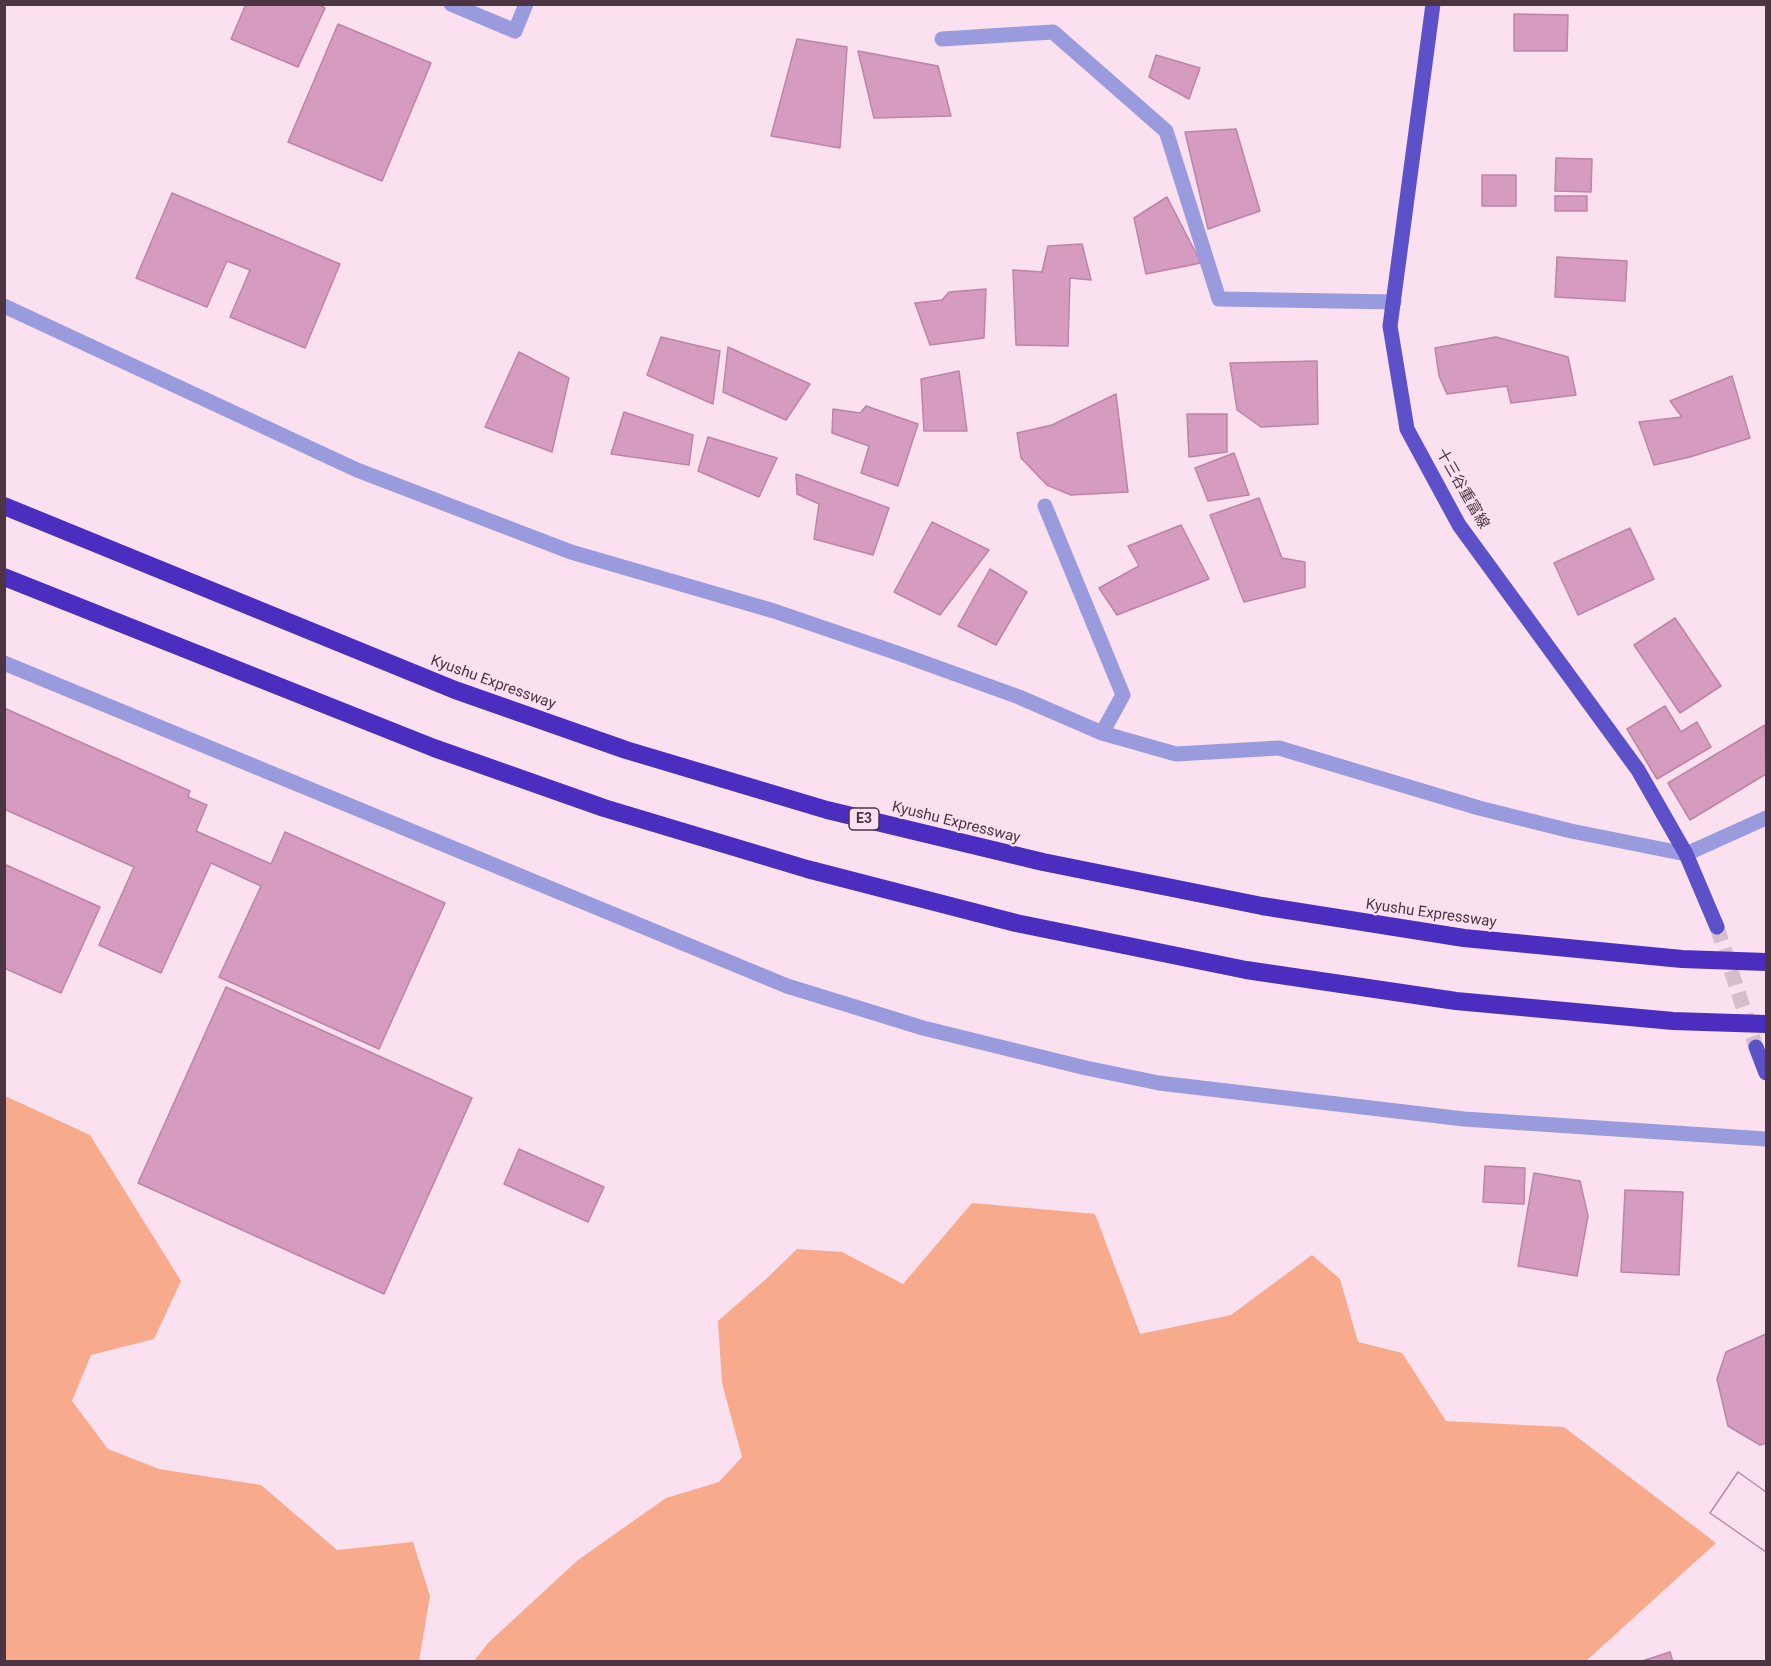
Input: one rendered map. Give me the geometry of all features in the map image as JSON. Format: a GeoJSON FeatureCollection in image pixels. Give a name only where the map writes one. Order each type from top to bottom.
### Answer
{"type":"FeatureCollection","features":[{"type":"Feature","properties":{"kind":"highway","name":"Kyushu Expressway"},"geometry":{"type":"LineString","coordinates":[[4,506],[455,690],[626,750],[827,810],[1043,862],[1262,906],[1464,938],[1682,959],[1767,962]]}},
{"type":"Feature","properties":{"kind":"highway"},"geometry":{"type":"LineString","coordinates":[[4,577],[423,744],[604,808],[807,869],[1016,922],[1246,970],[1456,1001],[1673,1021],[1767,1024]]}},
{"type":"Feature","properties":{"kind":"main road","name":"十三谷重富線"},"geometry":{"type":"LineString","coordinates":[[1433,4],[1390,326],[1407,429],[1459,525],[1638,770],[1686,855],[1717,927]]}},
{"type":"Feature","properties":{"kind":"main road"},"geometry":{"type":"LineString","coordinates":[[1756,1047],[1767,1073]]}},
{"type":"Feature","properties":{"kind":"street"},"geometry":{"type":"LineString","coordinates":[[451,4],[515,31],[526,4]]}},
{"type":"Feature","properties":{"kind":"street"},"geometry":{"type":"LineString","coordinates":[[942,39],[1053,32],[1166,130],[1220,298],[1394,302]]}},
{"type":"Feature","properties":{"kind":"street"},"geometry":{"type":"LineString","coordinates":[[4,306],[368,474],[571,552],[774,611],[1019,697],[1102,732],[1176,754],[1279,748],[1479,808],[1571,831],[1686,855],[1767,818]]}},
{"type":"Feature","properties":{"kind":"street"},"geometry":{"type":"LineString","coordinates":[[1046,506],[1123,695],[1102,732]]}},
{"type":"Feature","properties":{"kind":"street"},"geometry":{"type":"LineString","coordinates":[[4,663],[787,986],[923,1028],[1086,1068],[1159,1083],[1464,1119],[1767,1139]]}},
{"type":"Feature","properties":{"kind":"shaded area"},"geometry":{"type":"Polygon","coordinates":[[[5,1096],[90,1135],[181,1281],[154,1339],[91,1355],[72,1401],[108,1449],[159,1469],[261,1485],[337,1550],[413,1542],[430,1596],[419,1661],[5,1661],[5,1096]]]}},
{"type":"Feature","properties":{"kind":"shaded area"},"geometry":{"type":"Polygon","coordinates":[[[972,1203],[1095,1214],[1140,1334],[1231,1315],[1312,1255],[1340,1279],[1358,1342],[1402,1353],[1446,1421],[1564,1427],[1716,1543],[1586,1661],[474,1661],[488,1643],[578,1560],[666,1498],[719,1482],[742,1457],[722,1383],[718,1321],[797,1249],[842,1252],[903,1284],[972,1203]]]}},
{"type":"Feature","properties":{"kind":"building"},"geometry":{"type":"Polygon","coordinates":[[[246,4],[317,4],[325,8],[298,67],[231,39],[246,4]]]}},
{"type":"Feature","properties":{"kind":"building"},"geometry":{"type":"Polygon","coordinates":[[[1514,14],[1568,15],[1567,51],[1514,51],[1514,14]]]}},
{"type":"Feature","properties":{"kind":"building"},"geometry":{"type":"Polygon","coordinates":[[[338,24],[431,63],[382,181],[288,142],[338,24]]]}},
{"type":"Feature","properties":{"kind":"building"},"geometry":{"type":"Polygon","coordinates":[[[797,39],[847,47],[840,148],[771,136],[797,39]]]}},
{"type":"Feature","properties":{"kind":"building"},"geometry":{"type":"Polygon","coordinates":[[[858,51],[938,66],[951,116],[874,118],[858,51]]]}},
{"type":"Feature","properties":{"kind":"building"},"geometry":{"type":"Polygon","coordinates":[[[1156,55],[1200,68],[1189,99],[1149,77],[1156,55]]]}},
{"type":"Feature","properties":{"kind":"building"},"geometry":{"type":"Polygon","coordinates":[[[1236,129],[1260,211],[1208,229],[1185,132],[1236,129]]]}},
{"type":"Feature","properties":{"kind":"building"},"geometry":{"type":"Polygon","coordinates":[[[1556,158],[1592,159],[1591,192],[1555,191],[1556,158]]]}},
{"type":"Feature","properties":{"kind":"building"},"geometry":{"type":"Polygon","coordinates":[[[1482,175],[1516,175],[1516,206],[1482,206],[1482,175]]]}},
{"type":"Feature","properties":{"kind":"building"},"geometry":{"type":"Polygon","coordinates":[[[172,193],[340,264],[305,348],[230,317],[250,270],[227,261],[207,307],[136,278],[172,193]]]}},
{"type":"Feature","properties":{"kind":"building"},"geometry":{"type":"Polygon","coordinates":[[[1555,196],[1587,196],[1587,211],[1555,211],[1555,196]]]}},
{"type":"Feature","properties":{"kind":"building"},"geometry":{"type":"Polygon","coordinates":[[[1167,197],[1201,263],[1146,274],[1134,218],[1167,197]]]}},
{"type":"Feature","properties":{"kind":"building"},"geometry":{"type":"Polygon","coordinates":[[[1082,244],[1091,280],[1070,278],[1068,346],[1016,345],[1013,270],[1042,272],[1048,246],[1082,244]]]}},
{"type":"Feature","properties":{"kind":"building"},"geometry":{"type":"Polygon","coordinates":[[[1557,257],[1627,261],[1625,301],[1555,297],[1557,257]]]}},
{"type":"Feature","properties":{"kind":"building"},"geometry":{"type":"Polygon","coordinates":[[[986,289],[984,338],[930,345],[915,303],[942,300],[949,292],[986,289]]]}},
{"type":"Feature","properties":{"kind":"building"},"geometry":{"type":"Polygon","coordinates":[[[661,337],[720,351],[713,404],[647,375],[661,337]]]}},
{"type":"Feature","properties":{"kind":"building"},"geometry":{"type":"Polygon","coordinates":[[[1496,337],[1568,357],[1576,395],[1511,403],[1507,386],[1447,394],[1439,376],[1435,348],[1496,337]]]}},
{"type":"Feature","properties":{"kind":"building"},"geometry":{"type":"Polygon","coordinates":[[[728,347],[810,384],[786,420],[723,392],[728,347]]]}},
{"type":"Feature","properties":{"kind":"building"},"geometry":{"type":"Polygon","coordinates":[[[519,352],[569,378],[552,452],[485,427],[519,352]]]}},
{"type":"Feature","properties":{"kind":"building"},"geometry":{"type":"Polygon","coordinates":[[[1317,361],[1318,424],[1261,427],[1237,410],[1230,363],[1317,361]]]}},
{"type":"Feature","properties":{"kind":"building"},"geometry":{"type":"Polygon","coordinates":[[[959,371],[967,431],[924,431],[921,379],[959,371]]]}},
{"type":"Feature","properties":{"kind":"building"},"geometry":{"type":"Polygon","coordinates":[[[1732,376],[1750,438],[1690,457],[1654,465],[1639,422],[1682,417],[1670,401],[1732,376]]]}},
{"type":"Feature","properties":{"kind":"building"},"geometry":{"type":"Polygon","coordinates":[[[1116,394],[1128,492],[1071,495],[1047,485],[1021,458],[1017,433],[1052,425],[1116,394]]]}},
{"type":"Feature","properties":{"kind":"building"},"geometry":{"type":"Polygon","coordinates":[[[866,406],[918,424],[898,486],[861,473],[869,446],[832,433],[833,409],[860,413],[866,406]]]}},
{"type":"Feature","properties":{"kind":"building"},"geometry":{"type":"Polygon","coordinates":[[[624,412],[693,435],[689,465],[611,454],[624,412]]]}},
{"type":"Feature","properties":{"kind":"building"},"geometry":{"type":"Polygon","coordinates":[[[1187,414],[1227,414],[1227,452],[1189,457],[1187,414]]]}},
{"type":"Feature","properties":{"kind":"building"},"geometry":{"type":"Polygon","coordinates":[[[708,437],[777,458],[759,497],[698,471],[708,437]]]}},
{"type":"Feature","properties":{"kind":"building"},"geometry":{"type":"Polygon","coordinates":[[[1234,453],[1249,495],[1208,501],[1195,468],[1234,453]]]}},
{"type":"Feature","properties":{"kind":"building"},"geometry":{"type":"Polygon","coordinates":[[[796,474],[889,508],[873,555],[814,539],[819,504],[797,494],[796,474]]]}},
{"type":"Feature","properties":{"kind":"building"},"geometry":{"type":"Polygon","coordinates":[[[1259,498],[1282,558],[1305,562],[1305,587],[1244,602],[1210,515],[1259,498]]]}},
{"type":"Feature","properties":{"kind":"building"},"geometry":{"type":"Polygon","coordinates":[[[932,522],[989,550],[940,615],[894,592],[932,522]]]}},
{"type":"Feature","properties":{"kind":"building"},"geometry":{"type":"Polygon","coordinates":[[[1181,525],[1209,579],[1117,615],[1099,588],[1139,566],[1128,546],[1181,525]]]}},
{"type":"Feature","properties":{"kind":"building"},"geometry":{"type":"Polygon","coordinates":[[[1630,528],[1654,579],[1578,615],[1554,563],[1630,528]]]}},
{"type":"Feature","properties":{"kind":"building"},"geometry":{"type":"Polygon","coordinates":[[[990,569],[1027,592],[996,645],[958,626],[990,569]]]}},
{"type":"Feature","properties":{"kind":"building"},"geometry":{"type":"Polygon","coordinates":[[[1675,618],[1721,686],[1680,713],[1634,645],[1675,618]]]}},
{"type":"Feature","properties":{"kind":"building"},"geometry":{"type":"Polygon","coordinates":[[[1665,706],[1681,732],[1697,722],[1711,747],[1657,779],[1627,729],[1665,706]]]}},
{"type":"Feature","properties":{"kind":"building"},"geometry":{"type":"Polygon","coordinates":[[[4,708],[190,791],[188,797],[207,805],[196,831],[271,864],[285,832],[445,903],[379,1049],[219,977],[261,886],[211,863],[161,973],[99,945],[134,867],[4,809],[4,708]]]}},
{"type":"Feature","properties":{"kind":"building"},"geometry":{"type":"Polygon","coordinates":[[[1765,725],[1766,774],[1690,820],[1668,783],[1765,725]]]}},
{"type":"Feature","properties":{"kind":"building"},"geometry":{"type":"Polygon","coordinates":[[[4,864],[100,907],[61,993],[4,968],[4,864]]]}},
{"type":"Feature","properties":{"kind":"building"},"geometry":{"type":"Polygon","coordinates":[[[226,987],[472,1098],[384,1294],[138,1183],[226,987]]]}},
{"type":"Feature","properties":{"kind":"building"},"geometry":{"type":"Polygon","coordinates":[[[519,1149],[604,1187],[588,1222],[504,1184],[519,1149]]]}},
{"type":"Feature","properties":{"kind":"building"},"geometry":{"type":"Polygon","coordinates":[[[1485,1166],[1525,1168],[1524,1204],[1483,1202],[1485,1166]]]}},
{"type":"Feature","properties":{"kind":"building"},"geometry":{"type":"Polygon","coordinates":[[[1534,1173],[1580,1181],[1588,1216],[1577,1276],[1518,1266],[1534,1173]]]}},
{"type":"Feature","properties":{"kind":"building"},"geometry":{"type":"Polygon","coordinates":[[[1625,1190],[1683,1192],[1679,1275],[1621,1272],[1625,1190]]]}},
{"type":"Feature","properties":{"kind":"building"},"geometry":{"type":"Polygon","coordinates":[[[1766,1334],[1766,1443],[1760,1445],[1728,1426],[1717,1379],[1726,1352],[1766,1334]]]}},
{"type":"Feature","properties":{"kind":"building"},"geometry":{"type":"Polygon","coordinates":[[[1738,1472],[1766,1492],[1766,1552],[1710,1513],[1738,1472]]]}},
{"type":"Feature","properties":{"kind":"building"},"geometry":{"type":"Polygon","coordinates":[[[1738,1472],[1766,1492],[1766,1552],[1710,1513],[1738,1472]]]}},
{"type":"Feature","properties":{"kind":"building"},"geometry":{"type":"Polygon","coordinates":[[[1670,1652],[1673,1662],[1639,1662],[1670,1652]]]}},
{"type":"Feature","properties":{"kind":"tunnel"},"geometry":{"type":"LineString","coordinates":[[1717,927],[1756,1047]]}}]}
